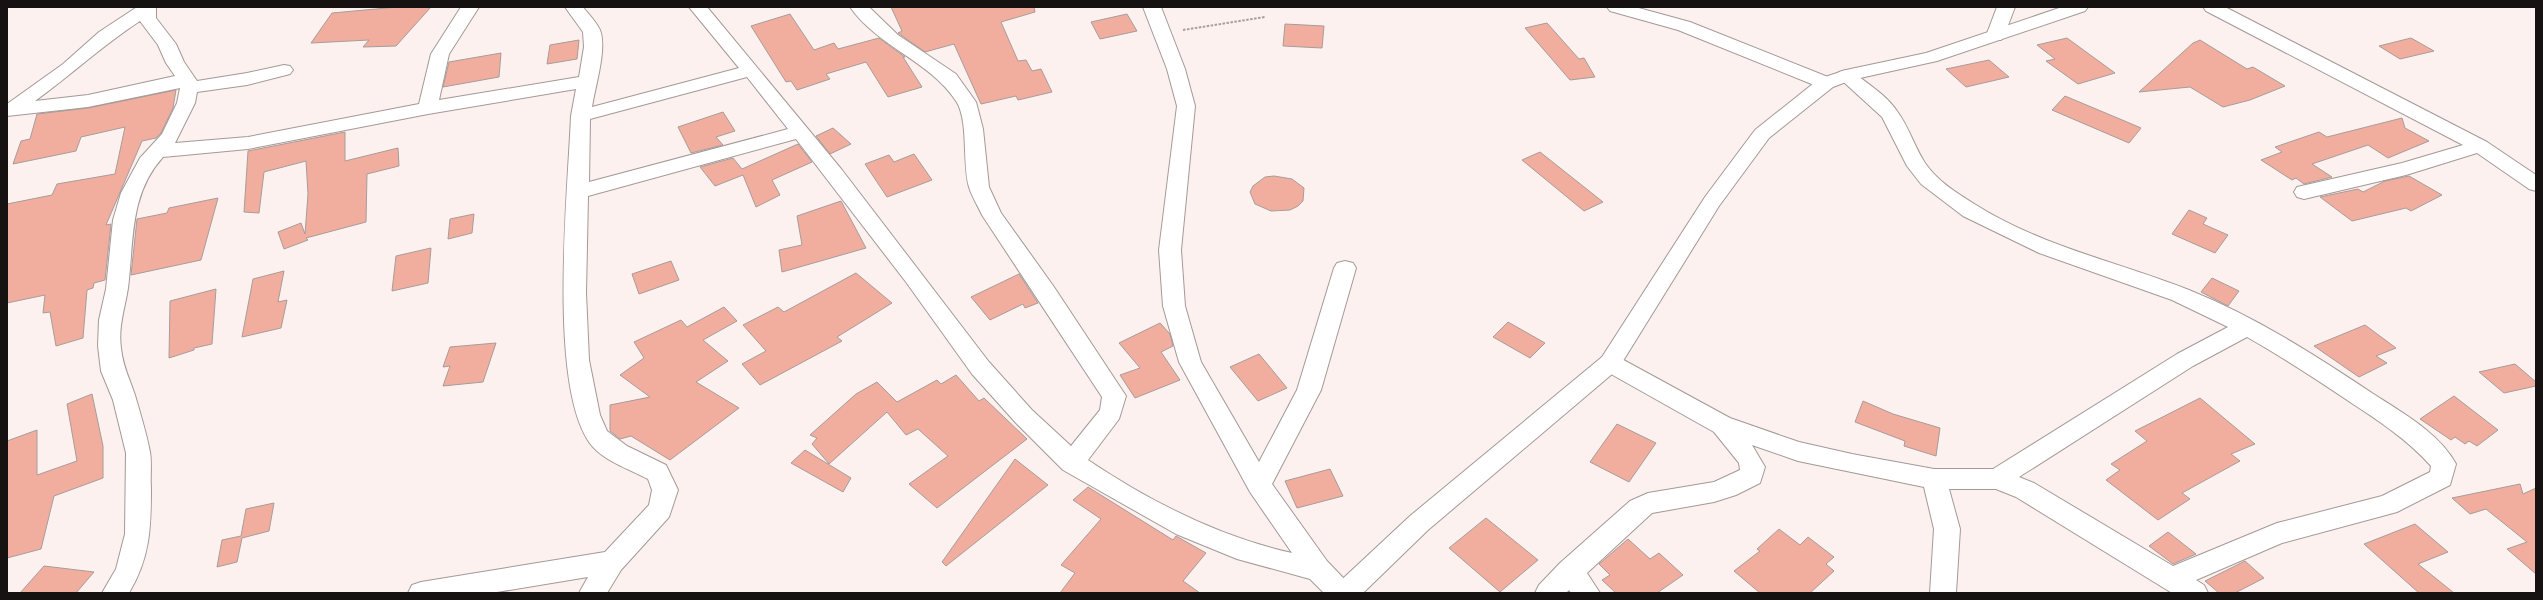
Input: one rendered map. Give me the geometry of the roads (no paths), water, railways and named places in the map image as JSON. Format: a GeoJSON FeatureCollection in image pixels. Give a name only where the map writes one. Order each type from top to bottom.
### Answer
{"type":"FeatureCollection","features":[{"type":"Feature","properties":{"kind":"street"},"geometry":{"type":"LineString","coordinates":[[428,108],[440,54],[462,17],[470,7]]}},
{"type":"Feature","properties":{"kind":"street"},"geometry":{"type":"LineString","coordinates":[[574,7],[592,32],[593,47],[589,81],[581,116],[575,293],[578,360],[588,415],[598,437],[618,453],[657,472],[665,490],[660,510],[612,562],[592,593]]}},
{"type":"Feature","properties":{"kind":"street"},"geometry":{"type":"LineString","coordinates":[[698,7],[751,70],[916,279],[955,335],[1011,401],[1072,463],[1127,496],[1186,527],[1255,555],[1283,564],[1318,569]]}},
{"type":"Feature","properties":{"kind":"street"},"geometry":{"type":"LineString","coordinates":[[858,7],[892,39],[950,78],[967,102],[973,129],[979,187],[992,215],[1046,292],[1114,396],[1111,413],[1072,463]]}},
{"type":"Feature","properties":{"kind":"street"},"geometry":{"type":"LineString","coordinates":[[1152,7],[1176,69],[1186,106],[1170,250],[1174,306],[1190,362],[1259,485],[1318,569],[1341,593]]}},
{"type":"Feature","properties":{"kind":"street"},"geometry":{"type":"LineString","coordinates":[[1616,7],[1684,26],[1836,80],[1890,114],[1919,168],[1938,188],[1970,210],[2022,238],[2068,257],[2182,296],[2248,326],[2318,369],[2395,421],[2432,449],[2444,464],[2441,478],[2388,505],[2277,534],[2172,578]]}},
{"type":"Feature","properties":{"kind":"street"},"geometry":{"type":"LineString","coordinates":[[1995,36],[2006,7]]}},
{"type":"Feature","properties":{"kind":"street"},"geometry":{"type":"LineString","coordinates":[[1345,593],[1419,523],[1610,363],[1712,202],[1762,134],[1836,80],[1931,57],[2079,7]]}},
{"type":"Feature","properties":{"kind":"street"},"geometry":{"type":"LineString","coordinates":[[2212,7],[2480,146],[2536,184]]}},
{"type":"Feature","properties":{"kind":"street"},"geometry":{"type":"LineString","coordinates":[[115,593],[128,572],[138,534],[138,453],[125,400],[113,371],[109,346],[110,320],[117,289],[123,220],[131,193],[147,162],[170,137],[186,103],[188,84],[175,63],[167,44],[147,18],[147,8]]}},
{"type":"Feature","properties":{"kind":"street"},"geometry":{"type":"LineString","coordinates":[[9,109],[69,68],[105,36],[147,8]]}},
{"type":"Feature","properties":{"kind":"street"},"geometry":{"type":"LineString","coordinates":[[9,109],[88,101],[188,84],[247,79],[284,70]]}},
{"type":"Feature","properties":{"kind":"street"},"geometry":{"type":"LineString","coordinates":[[581,116],[751,70]]}},
{"type":"Feature","properties":{"kind":"street"},"geometry":{"type":"LineString","coordinates":[[157,151],[248,143],[428,108],[589,81]]}},
{"type":"Feature","properties":{"kind":"street"},"geometry":{"type":"LineString","coordinates":[[578,192],[799,132]]}},
{"type":"Feature","properties":{"kind":"street"},"geometry":{"type":"LineString","coordinates":[[2304,192],[2406,169],[2480,146]]}},
{"type":"Feature","properties":{"kind":"street"},"geometry":{"type":"LineString","coordinates":[[1259,485],[1309,390],[1345,268]]}},
{"type":"Feature","properties":{"kind":"street"},"geometry":{"type":"LineString","coordinates":[[1997,479],[2185,360],[2248,326]]}},
{"type":"Feature","properties":{"kind":"street"},"geometry":{"type":"LineString","coordinates":[[1610,363],[1722,425],[1798,451],[1852,464],[1934,479],[1997,479],[2025,490],[2092,533],[2172,578],[2195,593]]}},
{"type":"Feature","properties":{"kind":"street"},"geometry":{"type":"LineString","coordinates":[[1548,593],[1569,571],[1639,508],[1648,503],[1718,492],[1737,485],[1751,476],[1753,467],[1748,457],[1722,425]]}},
{"type":"Feature","properties":{"kind":"street"},"geometry":{"type":"LineString","coordinates":[[1934,479],[1947,529],[1943,593]]}},
{"type":"Feature","properties":{"kind":"street"},"geometry":{"type":"LineString","coordinates":[[421,593],[612,562]]}},
{"type":"Feature","properties":{"kind":"street"},"geometry":{"type":"LineString","coordinates":[[1569,571],[1587,593]]}}]}
